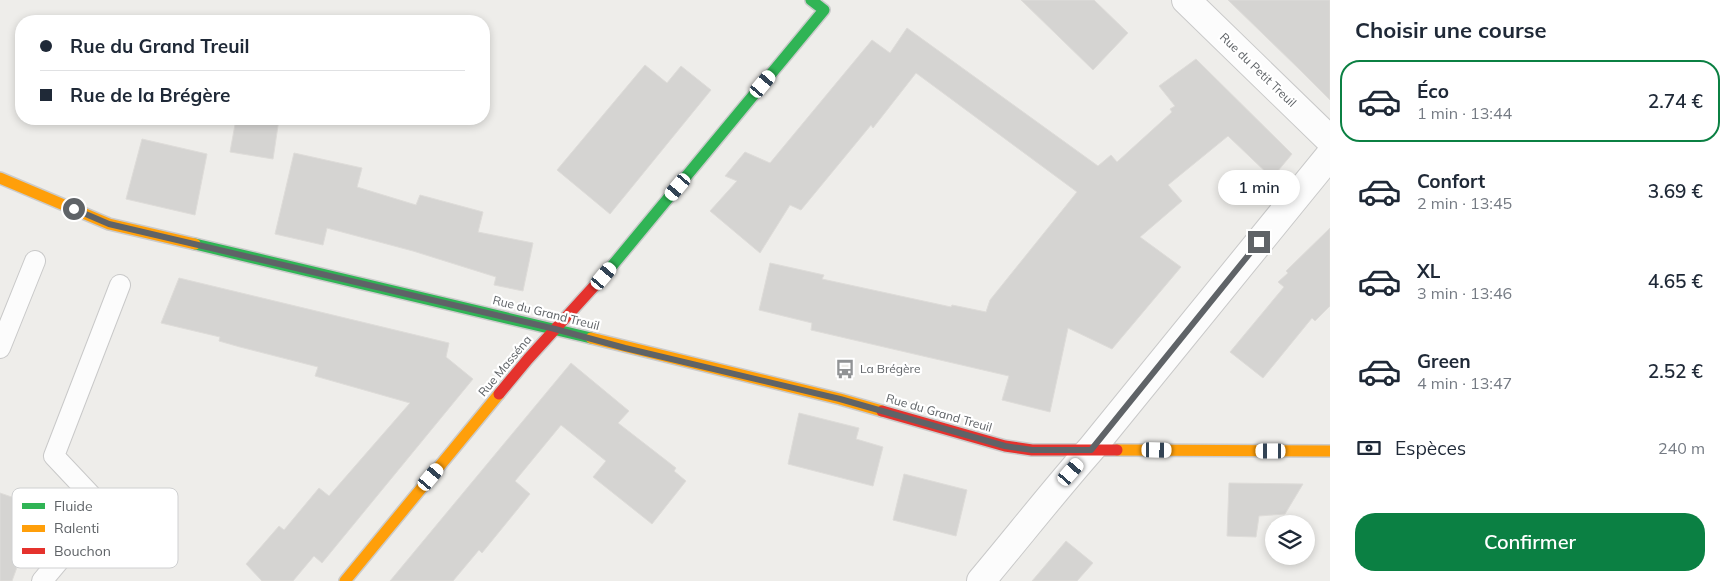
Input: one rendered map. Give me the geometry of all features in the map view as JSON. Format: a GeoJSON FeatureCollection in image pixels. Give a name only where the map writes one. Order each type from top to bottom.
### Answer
{"type":"FeatureCollection","features":[{"type":"Feature","properties":{"kind":"street","name":"Rue Masséna"},"geometry":{"type":"LineString","coordinates":[[345,581],[555,329],[592,290],[824,10],[811,0]]}},
{"type":"Feature","properties":{"kind":"street","name":"Rue du Petit Treuil"},"geometry":{"type":"LineString","coordinates":[[1186,0],[1330,140]]}},
{"type":"Feature","properties":{"kind":"street"},"geometry":{"type":"LineString","coordinates":[[981,581],[1051,495],[1091,450],[1330,155]]}},
{"type":"Feature","properties":{"kind":"street","name":"Rue du Grand Treuil"},"geometry":{"type":"LineString","coordinates":[[0,178],[109,224],[555,329],[625,348],[840,399],[1005,446],[1032,450],[1330,451]]}},
{"type":"Feature","properties":{"kind":"lane"},"geometry":{"type":"LineString","coordinates":[[0,348],[35,261]]}},
{"type":"Feature","properties":{"kind":"lane"},"geometry":{"type":"LineString","coordinates":[[84,488],[54,456],[120,285]]}},
{"type":"Feature","properties":{"kind":"lane"},"geometry":{"type":"LineString","coordinates":[[42,581],[53,568]]}},
{"type":"Feature","properties":{"kind":"building"},"geometry":{"type":"Polygon","coordinates":[[[1021,0],[1094,0],[1128,33],[1093,70],[1021,0]]]}},
{"type":"Feature","properties":{"kind":"building"},"geometry":{"type":"Polygon","coordinates":[[[1228,0],[1330,0],[1330,100],[1300,70],[1228,0]]]}},
{"type":"Feature","properties":{"kind":"building"},"geometry":{"type":"Polygon","coordinates":[[[907,28],[1098,166],[1111,155],[1117,162],[1172,112],[1170,109],[1175,106],[1159,86],[1196,59],[1292,154],[1272,178],[1228,136],[1168,185],[1182,201],[1140,237],[1181,267],[1112,349],[1068,328],[1050,412],[1002,400],[1009,376],[811,330],[812,323],[759,310],[770,263],[824,275],[822,279],[951,307],[952,305],[986,312],[990,300],[1077,192],[916,73],[873,128],[871,125],[801,210],[790,205],[760,253],[710,211],[737,181],[725,176],[745,152],[770,163],[872,40],[890,53],[907,28]]]}},
{"type":"Feature","properties":{"kind":"building"},"geometry":{"type":"Polygon","coordinates":[[[645,65],[667,83],[681,66],[711,90],[610,214],[557,170],[645,65]]]}},
{"type":"Feature","properties":{"kind":"building"},"geometry":{"type":"Polygon","coordinates":[[[235,125],[278,125],[273,159],[230,152],[235,125]]]}},
{"type":"Feature","properties":{"kind":"building"},"geometry":{"type":"Polygon","coordinates":[[[142,139],[207,154],[195,215],[126,199],[142,139]]]}},
{"type":"Feature","properties":{"kind":"building"},"geometry":{"type":"Polygon","coordinates":[[[294,153],[362,168],[357,187],[416,205],[420,195],[483,212],[478,232],[533,243],[523,291],[494,285],[496,277],[413,251],[327,228],[323,245],[275,234],[294,153]]]}},
{"type":"Feature","properties":{"kind":"building"},"geometry":{"type":"Polygon","coordinates":[[[1330,228],[1330,306],[1315,321],[1312,318],[1263,378],[1230,352],[1284,287],[1278,282],[1288,273],[1286,271],[1330,228]]]}},
{"type":"Feature","properties":{"kind":"building"},"geometry":{"type":"Polygon","coordinates":[[[179,278],[449,343],[446,357],[473,379],[322,563],[314,556],[293,581],[262,581],[246,564],[279,526],[284,530],[319,488],[329,496],[410,403],[315,376],[318,367],[219,341],[220,337],[161,323],[179,278]]]}},
{"type":"Feature","properties":{"kind":"building"},"geometry":{"type":"Polygon","coordinates":[[[571,363],[629,411],[618,423],[676,468],[674,471],[686,481],[652,524],[593,477],[606,461],[561,425],[515,481],[530,494],[482,553],[479,550],[453,581],[390,581],[571,363]]]}},
{"type":"Feature","properties":{"kind":"building"},"geometry":{"type":"Polygon","coordinates":[[[799,413],[859,428],[856,439],[883,447],[873,486],[788,464],[799,413]]]}},
{"type":"Feature","properties":{"kind":"building"},"geometry":{"type":"Polygon","coordinates":[[[904,474],[967,490],[956,536],[893,520],[904,474]]]}},
{"type":"Feature","properties":{"kind":"building"},"geometry":{"type":"Polygon","coordinates":[[[1229,483],[1303,484],[1285,514],[1259,516],[1256,537],[1227,536],[1229,483]]]}},
{"type":"Feature","properties":{"kind":"building"},"geometry":{"type":"Polygon","coordinates":[[[0,493],[12,497],[12,568],[17,568],[12,581],[0,581],[0,493]]]}},
{"type":"Feature","properties":{"kind":"building"},"geometry":{"type":"Polygon","coordinates":[[[1066,541],[1093,563],[1077,581],[1032,581],[1066,541]]]}},
{"type":"Feature","properties":{"kind":"traffic: fast"},"geometry":{"type":"LineString","coordinates":[[607,272],[824,10],[811,0]]}},
{"type":"Feature","properties":{"kind":"traffic: fast"},"geometry":{"type":"LineString","coordinates":[[195,244],[591,338]]}},
{"type":"Feature","properties":{"kind":"traffic: slow"},"geometry":{"type":"LineString","coordinates":[[0,178],[109,224],[195,244]]}},
{"type":"Feature","properties":{"kind":"traffic: slow"},"geometry":{"type":"LineString","coordinates":[[591,338],[882,411]]}},
{"type":"Feature","properties":{"kind":"traffic: slow"},"geometry":{"type":"LineString","coordinates":[[345,581],[499,394]]}},
{"type":"Feature","properties":{"kind":"traffic: slow"},"geometry":{"type":"LineString","coordinates":[[1117,450],[1330,451]]}},
{"type":"Feature","properties":{"kind":"traffic: jam"},"geometry":{"type":"LineString","coordinates":[[499,394],[607,272]]}},
{"type":"Feature","properties":{"kind":"traffic: jam"},"geometry":{"type":"LineString","coordinates":[[882,411],[1005,446],[1032,450],[1117,450]]}},
{"type":"Feature","properties":{"kind":"place","name":"La Brégère"},"geometry":{"type":"Point","coordinates":[845,369]}},
{"type":"Feature","properties":{"kind":"route"},"geometry":{"type":"LineString","coordinates":[[74,209],[109,224],[555,329],[625,348],[840,399],[1005,446],[1032,450],[1091,450],[1259,242]]}}]}
